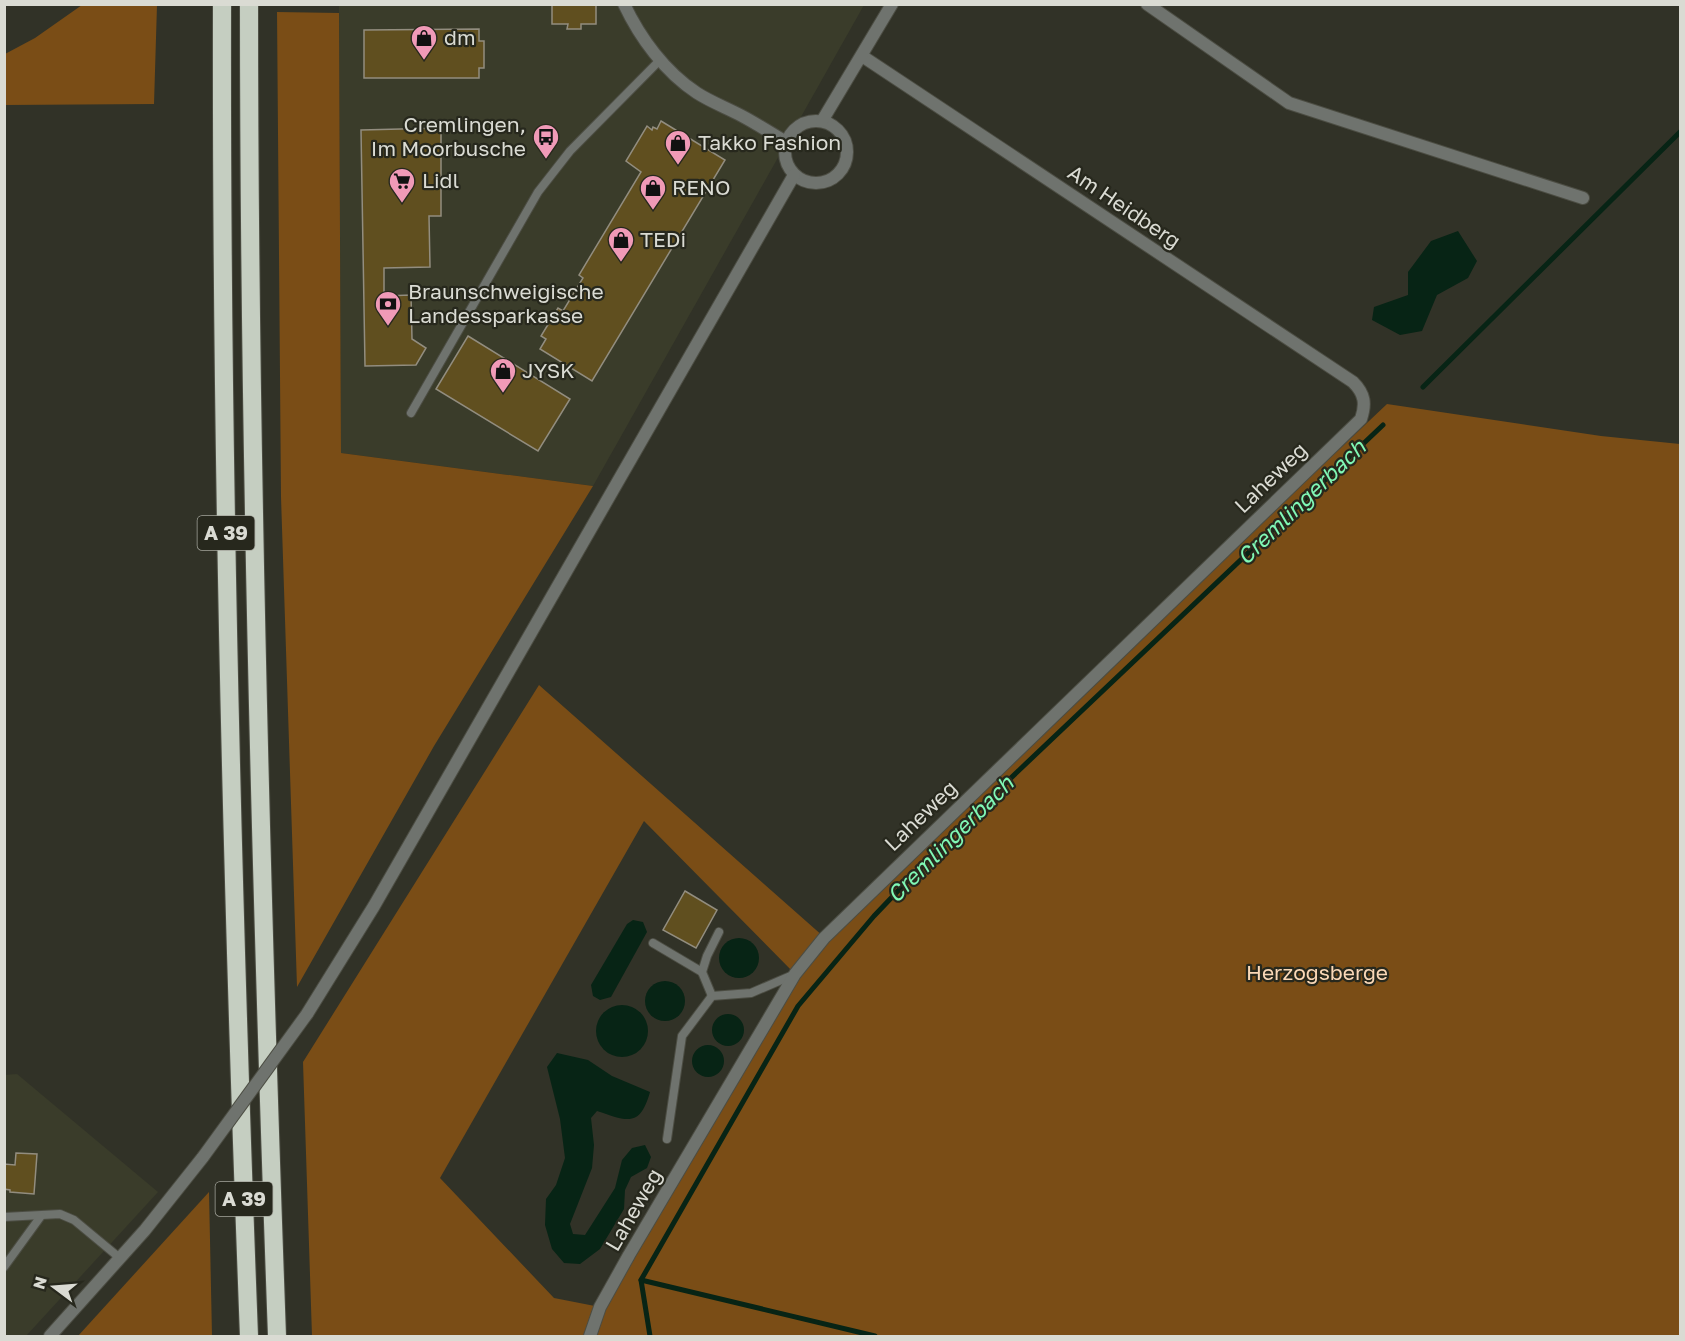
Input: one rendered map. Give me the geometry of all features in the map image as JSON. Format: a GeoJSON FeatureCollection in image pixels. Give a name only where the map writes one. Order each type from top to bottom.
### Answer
{"type":"FeatureCollection","features":[{"type":"Feature","properties":{"kind":"highway","name":"A 39"},"geometry":{"type":"LineString","coordinates":[[222,4],[221,204],[225,511],[239,1062],[249,1336]]}},
{"type":"Feature","properties":{"kind":"highway","name":"A 39"},"geometry":{"type":"LineString","coordinates":[[249,4],[252,512],[262,924],[277,1336]]}},
{"type":"Feature","properties":{"kind":"street"},"geometry":{"type":"LineString","coordinates":[[624,4],[644,39],[673,74],[696,93],[786,142]]}},
{"type":"Feature","properties":{"kind":"street"},"geometry":{"type":"LineString","coordinates":[[822,121],[892,4]]}},
{"type":"Feature","properties":{"kind":"street"},"geometry":{"type":"LineString","coordinates":[[1147,4],[1289,103],[1583,198]]}},
{"type":"Feature","properties":{"kind":"street","name":"Am Heidberg"},"geometry":{"type":"LineString","coordinates":[[862,56],[1353,382],[1363,394]]}},
{"type":"Feature","properties":{"kind":"street"},"geometry":{"type":"LineString","coordinates":[[822,121],[830,124],[842,134],[847,150],[844,166],[833,178],[817,183],[801,180],[794,175],[785,160],[786,142],[794,129],[800,125],[822,121]]}},
{"type":"Feature","properties":{"kind":"street"},"geometry":{"type":"LineString","coordinates":[[50,1336],[121,1259],[203,1157],[307,1014],[374,906],[794,175]]}},
{"type":"Feature","properties":{"kind":"street","name":"Laheweg"},"geometry":{"type":"LineString","coordinates":[[590,1336],[600,1307],[629,1255],[795,974],[832,929],[1361,419],[1365,407],[1363,394]]}},
{"type":"Feature","properties":{"kind":"lane"},"geometry":{"type":"LineString","coordinates":[[411,412],[538,192],[570,151],[660,60]]}},
{"type":"Feature","properties":{"kind":"lane"},"geometry":{"type":"LineString","coordinates":[[702,972],[719,932]]}},
{"type":"Feature","properties":{"kind":"lane"},"geometry":{"type":"LineString","coordinates":[[653,943],[702,972],[712,996]]}},
{"type":"Feature","properties":{"kind":"lane"},"geometry":{"type":"LineString","coordinates":[[667,1139],[682,1036],[712,996],[751,993],[795,974]]}},
{"type":"Feature","properties":{"kind":"lane"},"geometry":{"type":"LineString","coordinates":[[4,1217],[60,1214],[74,1220],[121,1259]]}},
{"type":"Feature","properties":{"kind":"lane"},"geometry":{"type":"LineString","coordinates":[[4,1267],[41,1216]]}},
{"type":"Feature","properties":{"kind":"shaded area"},"geometry":{"type":"Polygon","coordinates":[[[339,5],[864,5],[593,486],[341,453],[339,5]]]}},
{"type":"Feature","properties":{"kind":"shaded area"},"geometry":{"type":"Polygon","coordinates":[[[1458,231],[1477,261],[1468,278],[1437,295],[1422,331],[1400,335],[1372,320],[1374,307],[1408,295],[1408,272],[1431,241],[1458,231]]]}},
{"type":"Feature","properties":{"kind":"shaded area"},"geometry":{"type":"Polygon","coordinates":[[[633,920],[643,922],[647,932],[611,997],[600,1000],[593,996],[591,985],[627,924],[633,920]]]}},
{"type":"Feature","properties":{"kind":"shaded area"},"geometry":{"type":"Polygon","coordinates":[[[739,938],[753,944],[759,958],[753,972],[739,978],[725,972],[719,958],[725,944],[739,938]]]}},
{"type":"Feature","properties":{"kind":"shaded area"},"geometry":{"type":"Polygon","coordinates":[[[665,981],[673,982],[679,987],[684,993],[684,1009],[679,1015],[673,1020],[665,1021],[657,1020],[651,1015],[646,1009],[645,1001],[646,993],[651,987],[657,982],[665,981]]]}},
{"type":"Feature","properties":{"kind":"shaded area"},"geometry":{"type":"Polygon","coordinates":[[[622,1005],[632,1007],[640,1013],[646,1021],[648,1031],[646,1041],[640,1049],[632,1055],[622,1057],[612,1055],[604,1049],[598,1041],[596,1031],[598,1021],[604,1013],[612,1007],[622,1005]]]}},
{"type":"Feature","properties":{"kind":"shaded area"},"geometry":{"type":"Polygon","coordinates":[[[728,1014],[739,1019],[744,1030],[739,1041],[728,1046],[717,1041],[712,1030],[717,1019],[728,1014]]]}},
{"type":"Feature","properties":{"kind":"shaded area"},"geometry":{"type":"Polygon","coordinates":[[[708,1045],[719,1050],[724,1061],[719,1072],[708,1077],[697,1072],[692,1061],[697,1050],[708,1045]]]}},
{"type":"Feature","properties":{"kind":"shaded area"},"geometry":{"type":"Polygon","coordinates":[[[557,1053],[588,1060],[612,1076],[650,1092],[642,1112],[631,1119],[597,1111],[591,1118],[594,1145],[592,1168],[570,1224],[573,1234],[585,1235],[615,1188],[622,1160],[632,1148],[645,1145],[651,1157],[647,1168],[631,1177],[625,1190],[624,1209],[600,1249],[580,1264],[564,1263],[552,1249],[545,1225],[546,1199],[556,1185],[565,1158],[560,1119],[547,1067],[557,1053]]]}},
{"type":"Feature","properties":{"kind":"shaded area"},"geometry":{"type":"Polygon","coordinates":[[[17,1074],[158,1192],[26,1336],[5,1336],[4,1075],[17,1074]]]}},
{"type":"Feature","properties":{"kind":"green space"},"geometry":{"type":"Polygon","coordinates":[[[82,5],[157,5],[154,104],[5,105],[5,54],[35,38],[82,5]]]}},
{"type":"Feature","properties":{"kind":"green space"},"geometry":{"type":"Polygon","coordinates":[[[277,12],[339,13],[341,453],[593,486],[434,746],[297,987],[281,497],[277,12]]]}},
{"type":"Feature","properties":{"kind":"green space","name":"Herzogsberge"},"geometry":{"type":"Polygon","coordinates":[[[1387,404],[1601,436],[1680,444],[1680,1336],[312,1336],[303,1062],[539,685],[824,937],[1387,404]],[[644,821],[440,1178],[554,1298],[600,1307],[795,974],[644,821]]]}},
{"type":"Feature","properties":{"kind":"green space"},"geometry":{"type":"Polygon","coordinates":[[[209,1192],[212,1336],[78,1336],[209,1192]]]}},
{"type":"Feature","properties":{"kind":"building"},"geometry":{"type":"Polygon","coordinates":[[[552,4],[596,4],[596,24],[581,24],[581,29],[567,29],[568,24],[552,24],[552,4]]]}},
{"type":"Feature","properties":{"kind":"building","name":"dm"},"geometry":{"type":"Polygon","coordinates":[[[479,29],[479,41],[484,41],[484,68],[479,68],[479,78],[364,78],[364,30],[479,29]]]}},
{"type":"Feature","properties":{"kind":"building"},"geometry":{"type":"Polygon","coordinates":[[[661,121],[725,160],[592,381],[540,349],[546,339],[541,336],[558,308],[563,311],[583,278],[579,275],[641,172],[626,161],[647,126],[652,130],[653,127],[657,129],[661,121]]]}},
{"type":"Feature","properties":{"kind":"building","name":"Lidl"},"geometry":{"type":"Polygon","coordinates":[[[441,128],[441,216],[429,216],[430,267],[384,268],[384,296],[411,295],[412,339],[426,348],[416,365],[365,366],[361,130],[441,128]]]}},
{"type":"Feature","properties":{"kind":"building","name":"JYSK"},"geometry":{"type":"Polygon","coordinates":[[[468,336],[570,399],[538,451],[436,389],[468,336]]]}},
{"type":"Feature","properties":{"kind":"building"},"geometry":{"type":"Polygon","coordinates":[[[685,891],[717,910],[696,948],[663,930],[685,891]]]}},
{"type":"Feature","properties":{"kind":"building"},"geometry":{"type":"Polygon","coordinates":[[[16,1153],[37,1154],[34,1194],[10,1192],[4,1189],[4,1164],[15,1165],[16,1153]]]}},
{"type":"Feature","properties":{"kind":"waterway","name":"Cremlingerbach"},"geometry":{"type":"LineString","coordinates":[[1423,387],[1680,132]]}},
{"type":"Feature","properties":{"kind":"waterway","name":"Cremlingerbach"},"geometry":{"type":"LineString","coordinates":[[650,1336],[641,1280],[798,1006],[874,916],[956,830],[1383,425]]}},
{"type":"Feature","properties":{"kind":"waterway"},"geometry":{"type":"LineString","coordinates":[[641,1280],[875,1336]]}},
{"type":"Feature","properties":{"kind":"place","name":"dm"},"geometry":{"type":"Point","coordinates":[424,61]}},
{"type":"Feature","properties":{"kind":"place","name":"Cremlingen, Im Moorbusche"},"geometry":{"type":"Point","coordinates":[546,160]}},
{"type":"Feature","properties":{"kind":"place","name":"Takko Fashion"},"geometry":{"type":"Point","coordinates":[678,166]}},
{"type":"Feature","properties":{"kind":"place","name":"Lidl"},"geometry":{"type":"Point","coordinates":[402,204]}},
{"type":"Feature","properties":{"kind":"place","name":"RENO"},"geometry":{"type":"Point","coordinates":[653,211]}},
{"type":"Feature","properties":{"kind":"place","name":"TEDi"},"geometry":{"type":"Point","coordinates":[621,263]}},
{"type":"Feature","properties":{"kind":"place","name":"Braunschweigische Landessparkasse"},"geometry":{"type":"Point","coordinates":[388,327]}},
{"type":"Feature","properties":{"kind":"place","name":"JYSK"},"geometry":{"type":"Point","coordinates":[503,394]}}]}
